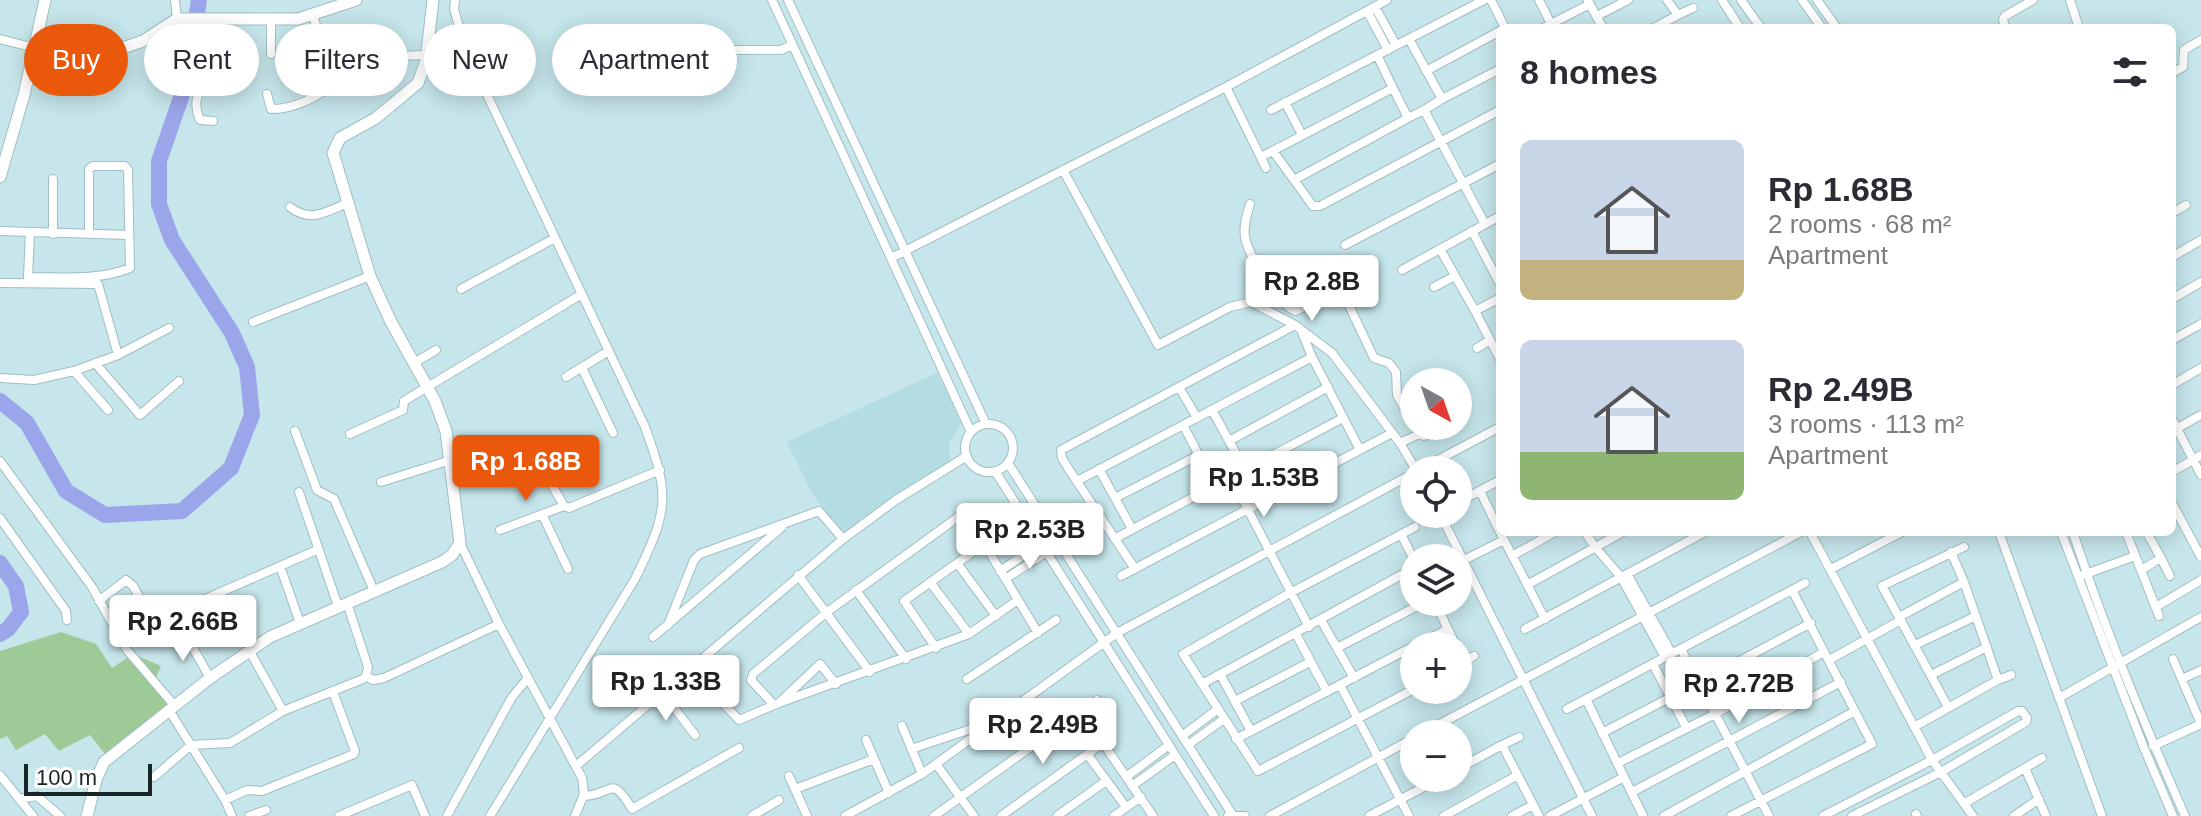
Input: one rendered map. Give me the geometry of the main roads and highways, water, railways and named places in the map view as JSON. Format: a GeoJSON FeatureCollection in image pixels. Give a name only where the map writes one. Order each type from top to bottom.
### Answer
{"type":"FeatureCollection","features":[{"type":"Feature","properties":{"kind":"waterway"},"geometry":{"type":"LineString","coordinates":[[0,401],[27,423],[66,491],[105,515],[182,511],[231,468],[252,415],[247,367],[232,333],[172,240],[159,204],[159,161],[186,83],[199,0]]}},
{"type":"Feature","properties":{"kind":"waterway"},"geometry":{"type":"LineString","coordinates":[[0,563],[16,586],[21,612],[0,634]]}}]}
